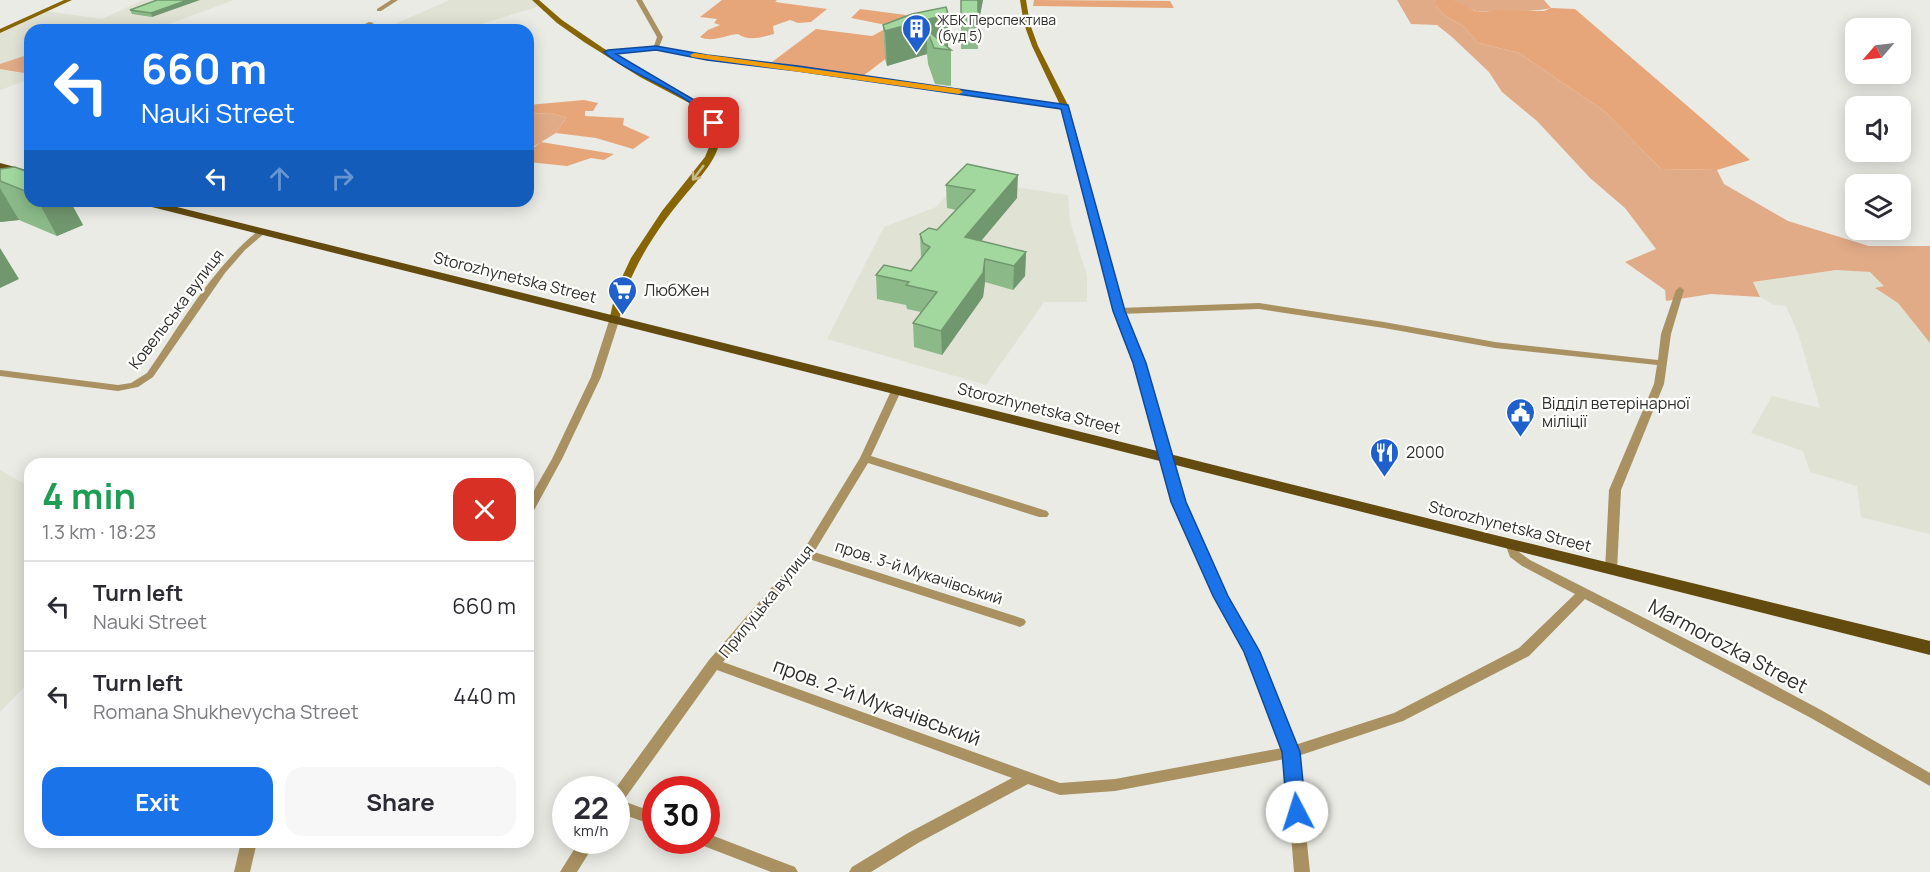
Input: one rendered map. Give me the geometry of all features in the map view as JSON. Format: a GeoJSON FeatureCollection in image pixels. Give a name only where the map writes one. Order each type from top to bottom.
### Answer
{"type":"FeatureCollection","features":[{"type":"Feature","properties":{"kind":"main road"},"geometry":{"type":"LineString","coordinates":[[2,168],[24,173]]}},
{"type":"Feature","properties":{"kind":"main road","name":"Storozhynetska Street"},"geometry":{"type":"LineString","coordinates":[[164,207],[1512,546],[1930,648]]}},
{"type":"Feature","properties":{"kind":"street"},"geometry":{"type":"LineString","coordinates":[[0,31],[69,0]]}},
{"type":"Feature","properties":{"kind":"street"},"geometry":{"type":"LineString","coordinates":[[379,10],[395,0]]}},
{"type":"Feature","properties":{"kind":"street"},"geometry":{"type":"LineString","coordinates":[[534,0],[560,24],[708,112],[714,123],[716,140],[704,165],[675,201],[640,252],[614,307],[614,321],[596,377],[557,459],[534,500]]}},
{"type":"Feature","properties":{"kind":"street"},"geometry":{"type":"LineString","coordinates":[[639,0],[660,37],[656,48]]}},
{"type":"Feature","properties":{"kind":"street"},"geometry":{"type":"LineString","coordinates":[[1023,0],[1027,24],[1035,46],[1065,107],[1119,311],[1140,363],[1179,502],[1221,596],[1252,652],[1291,752],[1302,872]]}},
{"type":"Feature","properties":{"kind":"street"},"geometry":{"type":"LineString","coordinates":[[608,52],[656,48],[1065,107]]}},
{"type":"Feature","properties":{"kind":"street","name":"Ковельська вулиця"},"geometry":{"type":"LineString","coordinates":[[0,373],[118,388],[138,383],[150,375],[222,271],[242,248],[262,232]]}},
{"type":"Feature","properties":{"kind":"street"},"geometry":{"type":"LineString","coordinates":[[1611,570],[1615,490],[1659,384],[1666,334],[1680,290]]}},
{"type":"Feature","properties":{"kind":"street"},"geometry":{"type":"LineString","coordinates":[[1119,311],[1259,306],[1495,345],[1663,363]]}},
{"type":"Feature","properties":{"kind":"street","name":"Прилуцька вулиця"},"geometry":{"type":"LineString","coordinates":[[630,780],[714,664],[807,554],[865,459],[896,391]]}},
{"type":"Feature","properties":{"kind":"street"},"geometry":{"type":"LineString","coordinates":[[865,459],[1043,514]]}},
{"type":"Feature","properties":{"kind":"street","name":"Marmorozka Street"},"geometry":{"type":"LineString","coordinates":[[1512,546],[1514,554],[1526,563],[1796,703],[1930,780]]}},
{"type":"Feature","properties":{"kind":"street","name":"пров. 3-й Мукачівський"},"geometry":{"type":"LineString","coordinates":[[807,554],[1020,622]]}},
{"type":"Feature","properties":{"kind":"street","name":"пров. 2-й Мукачівський"},"geometry":{"type":"LineString","coordinates":[[714,664],[1060,789],[1114,785],[1291,752],[1398,717],[1524,652],[1583,594]]}},
{"type":"Feature","properties":{"kind":"street"},"geometry":{"type":"LineString","coordinates":[[857,872],[913,838],[1028,777]]}},
{"type":"Feature","properties":{"kind":"street"},"geometry":{"type":"LineString","coordinates":[[720,847],[763,868],[790,872]]}},
{"type":"Feature","properties":{"kind":"street"},"geometry":{"type":"LineString","coordinates":[[242,872],[248,848]]}},
{"type":"Feature","properties":{"kind":"street"},"geometry":{"type":"LineString","coordinates":[[568,872],[580,854]]}},
{"type":"Feature","properties":{"kind":"shaded area"},"geometry":{"type":"Polygon","coordinates":[[[143,0],[234,0],[169,24],[24,24],[24,81],[0,90],[0,31],[45,11],[102,19],[143,0]]]}},
{"type":"Feature","properties":{"kind":"shaded area"},"geometry":{"type":"Polygon","coordinates":[[[450,0],[533,0],[540,6],[482,24],[395,24],[450,0]]]}},
{"type":"Feature","properties":{"kind":"shaded area"},"geometry":{"type":"Polygon","coordinates":[[[722,0],[777,0],[775,2],[827,9],[811,22],[798,23],[790,20],[773,26],[774,34],[751,38],[738,34],[714,39],[700,37],[708,30],[720,25],[714,23],[717,19],[700,17],[722,0]]]}},
{"type":"Feature","properties":{"kind":"shaded area"},"geometry":{"type":"Polygon","coordinates":[[[1034,0],[1170,1],[1174,8],[1033,6],[1034,0]]]}},
{"type":"Feature","properties":{"kind":"shaded area"},"geometry":{"type":"Polygon","coordinates":[[[1397,0],[1436,0],[1436,6],[1444,15],[1463,26],[1478,43],[1519,53],[1603,110],[1661,169],[1717,170],[1724,184],[1788,221],[1845,240],[1869,246],[1930,246],[1930,343],[1898,303],[1875,288],[1884,286],[1870,272],[1836,270],[1753,282],[1760,297],[1711,294],[1666,301],[1665,290],[1625,262],[1656,249],[1625,208],[1590,178],[1537,121],[1502,92],[1489,72],[1452,37],[1437,25],[1411,24],[1397,0]]]}},
{"type":"Feature","properties":{"kind":"shaded area"},"geometry":{"type":"Polygon","coordinates":[[[1436,0],[1455,0],[1475,11],[1487,12],[1496,10],[1544,11],[1551,8],[1575,9],[1750,160],[1717,170],[1661,169],[1603,110],[1519,53],[1478,43],[1463,26],[1444,15],[1436,6],[1436,0]]]}},
{"type":"Feature","properties":{"kind":"shaded area"},"geometry":{"type":"Polygon","coordinates":[[[1455,0],[1544,0],[1551,8],[1481,12],[1455,0]]]}},
{"type":"Feature","properties":{"kind":"shaded area"},"geometry":{"type":"Polygon","coordinates":[[[860,9],[906,15],[901,24],[909,41],[863,76],[772,62],[816,29],[872,36],[891,26],[851,18],[860,9]]]}},
{"type":"Feature","properties":{"kind":"shaded area"},"geometry":{"type":"Polygon","coordinates":[[[24,56],[24,73],[0,69],[0,64],[24,56]]]}},
{"type":"Feature","properties":{"kind":"shaded area"},"geometry":{"type":"Polygon","coordinates":[[[584,100],[598,103],[593,111],[585,111],[585,116],[624,118],[623,125],[650,137],[633,149],[596,138],[556,133],[566,118],[551,113],[534,114],[534,104],[584,100]]]}},
{"type":"Feature","properties":{"kind":"shaded area"},"geometry":{"type":"Polygon","coordinates":[[[551,113],[566,118],[556,133],[534,146],[534,114],[551,113]]]}},
{"type":"Feature","properties":{"kind":"shaded area"},"geometry":{"type":"Polygon","coordinates":[[[541,142],[614,154],[604,160],[591,158],[567,166],[534,163],[534,147],[541,142]]]}},
{"type":"Feature","properties":{"kind":"shaded area"},"geometry":{"type":"Polygon","coordinates":[[[961,179],[1068,195],[1070,221],[1087,276],[1087,302],[1044,302],[986,385],[827,339],[884,227],[936,207],[961,179]]]}},
{"type":"Feature","properties":{"kind":"shaded area"},"geometry":{"type":"Polygon","coordinates":[[[1836,270],[1871,272],[1885,286],[1876,289],[1898,303],[1930,343],[1930,534],[1861,517],[1857,486],[1810,472],[1803,451],[1751,433],[1772,396],[1820,408],[1798,333],[1786,306],[1774,305],[1760,297],[1753,282],[1836,270]]]}},
{"type":"Feature","properties":{"kind":"shaded area"},"geometry":{"type":"Polygon","coordinates":[[[0,470],[24,484],[24,687],[0,712],[0,470]]]}},
{"type":"Feature","properties":{"kind":"building"},"geometry":{"type":"Polygon","coordinates":[[[157,0],[188,0],[151,13],[130,10],[157,0]]]}},
{"type":"Feature","properties":{"kind":"building"},"geometry":{"type":"Polygon","coordinates":[[[961,0],[978,0],[978,15],[961,15],[961,0]]]}},
{"type":"Feature","properties":{"kind":"building"},"geometry":{"type":"Polygon","coordinates":[[[946,7],[948,14],[885,31],[883,25],[912,14],[946,7]]]}},
{"type":"Feature","properties":{"kind":"building"},"geometry":{"type":"Polygon","coordinates":[[[927,30],[951,50],[934,48],[927,30]]]}},
{"type":"Feature","properties":{"kind":"building"},"geometry":{"type":"Polygon","coordinates":[[[967,164],[1018,175],[965,237],[1026,252],[1014,266],[985,259],[983,273],[941,331],[913,323],[937,292],[906,285],[909,282],[876,275],[884,265],[911,271],[930,247],[923,243],[920,234],[929,228],[937,230],[975,190],[946,185],[967,164]]]}},
{"type":"Feature","properties":{"kind":"building"},"geometry":{"type":"Polygon","coordinates":[[[15,167],[24,171],[24,191],[0,181],[0,169],[15,167]]]}},
{"type":"Feature","properties":{"kind":"slow traffic"},"geometry":{"type":"LineString","coordinates":[[694,55],[959,92]]}},
{"type":"Feature","properties":{"kind":"place","name":"ЖБК Перспектива (буд 5)"},"geometry":{"type":"Point","coordinates":[916,54]}},
{"type":"Feature","properties":{"kind":"place","name":"ЛюбЖен"},"geometry":{"type":"Point","coordinates":[623,316]}},
{"type":"Feature","properties":{"kind":"place","name":"Відділ ветерінарної міліції"},"geometry":{"type":"Point","coordinates":[1521,438]}},
{"type":"Feature","properties":{"kind":"place","name":"2000"},"geometry":{"type":"Point","coordinates":[1385,478]}},
{"type":"Feature","properties":{"kind":"route"},"geometry":{"type":"LineString","coordinates":[[714,123],[708,112],[692,101],[642,74],[608,52],[656,48],[1065,107],[1092,204],[1110,281],[1119,311],[1140,363],[1179,502],[1221,596],[1252,652],[1291,752],[1297,812]]}}]}
